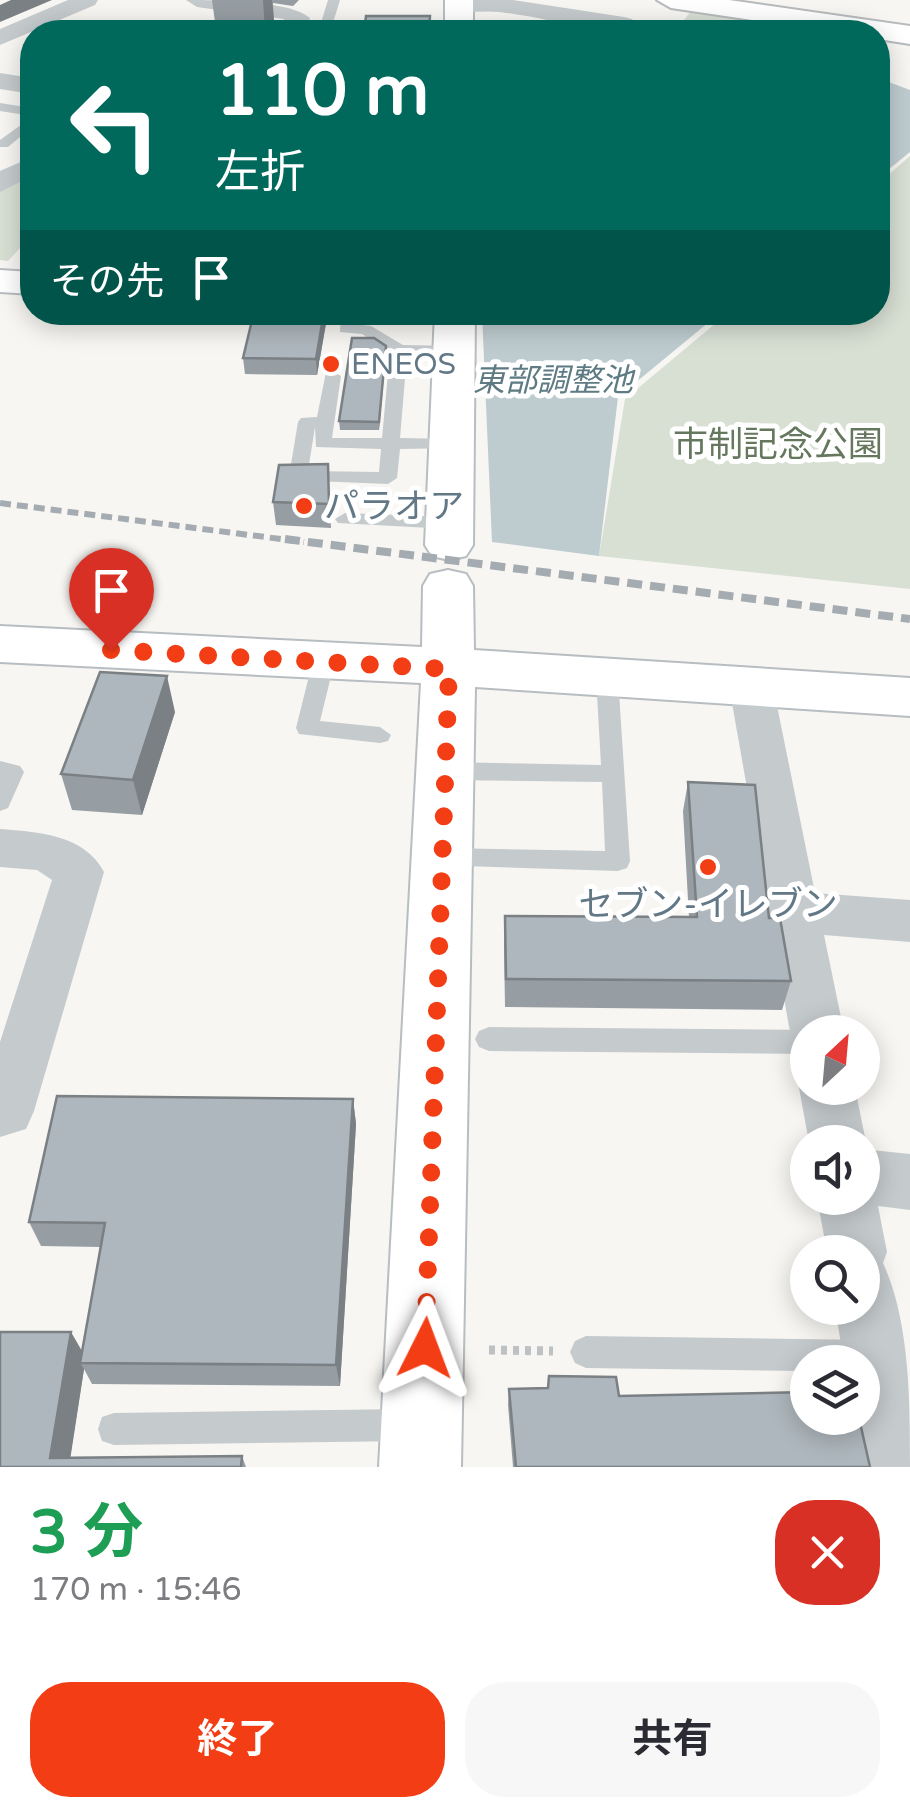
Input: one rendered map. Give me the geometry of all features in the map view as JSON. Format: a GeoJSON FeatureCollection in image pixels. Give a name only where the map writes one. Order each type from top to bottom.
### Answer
{"type":"FeatureCollection","features":[{"type":"Feature","properties":{"kind":"main road"},"geometry":{"type":"LineString","coordinates":[[671,0],[812,20]]}},
{"type":"Feature","properties":{"kind":"main road"},"geometry":{"type":"LineString","coordinates":[[420,1446],[449,669],[454,331]]}},
{"type":"Feature","properties":{"kind":"main road"},"geometry":{"type":"LineString","coordinates":[[0,644],[607,676],[910,697]]}},
{"type":"Feature","properties":{"kind":"street"},"geometry":{"type":"LineString","coordinates":[[41,20],[87,0]]}},
{"type":"Feature","properties":{"kind":"street"},"geometry":{"type":"LineString","coordinates":[[197,0],[290,13],[298,20]]}},
{"type":"Feature","properties":{"kind":"street"},"geometry":{"type":"LineString","coordinates":[[459,17],[494,4],[598,20]]}},
{"type":"Feature","properties":{"kind":"street"},"geometry":{"type":"LineString","coordinates":[[751,686],[815,1015]]}},
{"type":"Feature","properties":{"kind":"street"},"geometry":{"type":"LineString","coordinates":[[0,848],[47,852],[79,872],[2,1120]]}},
{"type":"Feature","properties":{"kind":"street"},"geometry":{"type":"LineString","coordinates":[[796,912],[910,921]]}},
{"type":"Feature","properties":{"kind":"street"},"geometry":{"type":"LineString","coordinates":[[880,1179],[910,1182]]}},
{"type":"Feature","properties":{"kind":"street"},"geometry":{"type":"LineString","coordinates":[[880,1384],[895,1467]]}},
{"type":"Feature","properties":{"kind":"lane"},"geometry":{"type":"LineString","coordinates":[[428,20],[459,17]]}},
{"type":"Feature","properties":{"kind":"lane"},"geometry":{"type":"LineString","coordinates":[[344,328],[365,330],[396,361]]}},
{"type":"Feature","properties":{"kind":"lane"},"geometry":{"type":"LineString","coordinates":[[396,361],[454,331]]}},
{"type":"Feature","properties":{"kind":"lane"},"geometry":{"type":"LineString","coordinates":[[331,412],[306,422],[298,476],[388,478],[396,361]]}},
{"type":"Feature","properties":{"kind":"lane"},"geometry":{"type":"LineString","coordinates":[[335,383],[322,443],[452,444]]}},
{"type":"Feature","properties":{"kind":"lane"},"geometry":{"type":"LineString","coordinates":[[345,520],[449,551]]}},
{"type":"Feature","properties":{"kind":"lane"},"geometry":{"type":"LineString","coordinates":[[324,660],[306,728],[380,735]]}},
{"type":"Feature","properties":{"kind":"lane"},"geometry":{"type":"LineString","coordinates":[[442,858],[618,861],[607,676]]}},
{"type":"Feature","properties":{"kind":"lane"},"geometry":{"type":"LineString","coordinates":[[0,770],[12,772],[0,802]]}},
{"type":"Feature","properties":{"kind":"lane"},"geometry":{"type":"LineString","coordinates":[[445,771],[613,774]]}},
{"type":"Feature","properties":{"kind":"lane"},"geometry":{"type":"LineString","coordinates":[[489,1038],[790,1042]]}},
{"type":"Feature","properties":{"kind":"lane"},"geometry":{"type":"LineString","coordinates":[[586,1352],[790,1355]]}},
{"type":"Feature","properties":{"kind":"lane"},"geometry":{"type":"LineString","coordinates":[[114,1429],[420,1446]]}},
{"type":"Feature","properties":{"kind":"path"},"geometry":{"type":"LineString","coordinates":[[489,1350],[586,1352]]}},
{"type":"Feature","properties":{"kind":"green space"},"geometry":{"type":"Polygon","coordinates":[[[691,11],[748,20],[684,20],[691,11]]]}},
{"type":"Feature","properties":{"kind":"green space","name":"市制記念公園"},"geometry":{"type":"Polygon","coordinates":[[[910,156],[910,589],[599,556],[625,399],[714,325],[890,325],[890,174],[910,156]]]}},
{"type":"Feature","properties":{"kind":"green space"},"geometry":{"type":"Polygon","coordinates":[[[20,179],[20,248],[8,261],[0,260],[0,190],[20,179]]]}},
{"type":"Feature","properties":{"kind":"water"},"geometry":{"type":"Polygon","coordinates":[[[890,82],[910,90],[910,152],[890,168],[890,82]]]}},
{"type":"Feature","properties":{"kind":"water","name":"東部調整池"},"geometry":{"type":"Polygon","coordinates":[[[483,325],[705,325],[618,397],[599,556],[492,542],[483,325]]]}},
{"type":"Feature","properties":{"kind":"building"},"geometry":{"type":"Polygon","coordinates":[[[366,16],[430,16],[430,20],[366,20],[366,16]]]}},
{"type":"Feature","properties":{"kind":"building"},"geometry":{"type":"Polygon","coordinates":[[[251,325],[322,325],[316,359],[243,358],[251,325]]]}},
{"type":"Feature","properties":{"kind":"building"},"geometry":{"type":"Polygon","coordinates":[[[352,338],[374,338],[386,346],[379,422],[339,421],[352,338]]]}},
{"type":"Feature","properties":{"kind":"building"},"geometry":{"type":"Polygon","coordinates":[[[328,464],[329,504],[273,502],[279,465],[328,464]]]}},
{"type":"Feature","properties":{"kind":"building"},"geometry":{"type":"Polygon","coordinates":[[[100,672],[167,676],[133,780],[61,774],[100,672]]]}},
{"type":"Feature","properties":{"kind":"building"},"geometry":{"type":"Polygon","coordinates":[[[688,782],[755,785],[769,918],[780,918],[791,981],[506,979],[505,916],[697,917],[688,782]]]}},
{"type":"Feature","properties":{"kind":"building"},"geometry":{"type":"Polygon","coordinates":[[[57,1096],[353,1099],[336,1365],[80,1363],[105,1223],[29,1222],[57,1096]]]}},
{"type":"Feature","properties":{"kind":"building"},"geometry":{"type":"Polygon","coordinates":[[[0,1332],[71,1332],[50,1458],[242,1456],[241,1467],[0,1467],[0,1332]]]}},
{"type":"Feature","properties":{"kind":"building"},"geometry":{"type":"Polygon","coordinates":[[[549,1376],[616,1377],[619,1396],[790,1392],[790,1435],[863,1435],[870,1467],[516,1467],[509,1389],[548,1388],[549,1376]]]}},
{"type":"Feature","properties":{"kind":"railway"},"geometry":{"type":"LineString","coordinates":[[0,503],[304,542]]}},
{"type":"Feature","properties":{"kind":"railway"},"geometry":{"type":"LineString","coordinates":[[285,539],[910,619]]}},
{"type":"Feature","properties":{"kind":"place","name":"ENEOS"},"geometry":{"type":"Point","coordinates":[331,364]}},
{"type":"Feature","properties":{"kind":"place","name":"パラオア"},"geometry":{"type":"Point","coordinates":[304,506]}},
{"type":"Feature","properties":{"kind":"place","name":"セブン-イレブン"},"geometry":{"type":"Point","coordinates":[708,867]}},
{"type":"Feature","properties":{"kind":"route"},"geometry":{"type":"LineString","coordinates":[[111,650],[449,669],[425,1348]]}}]}
